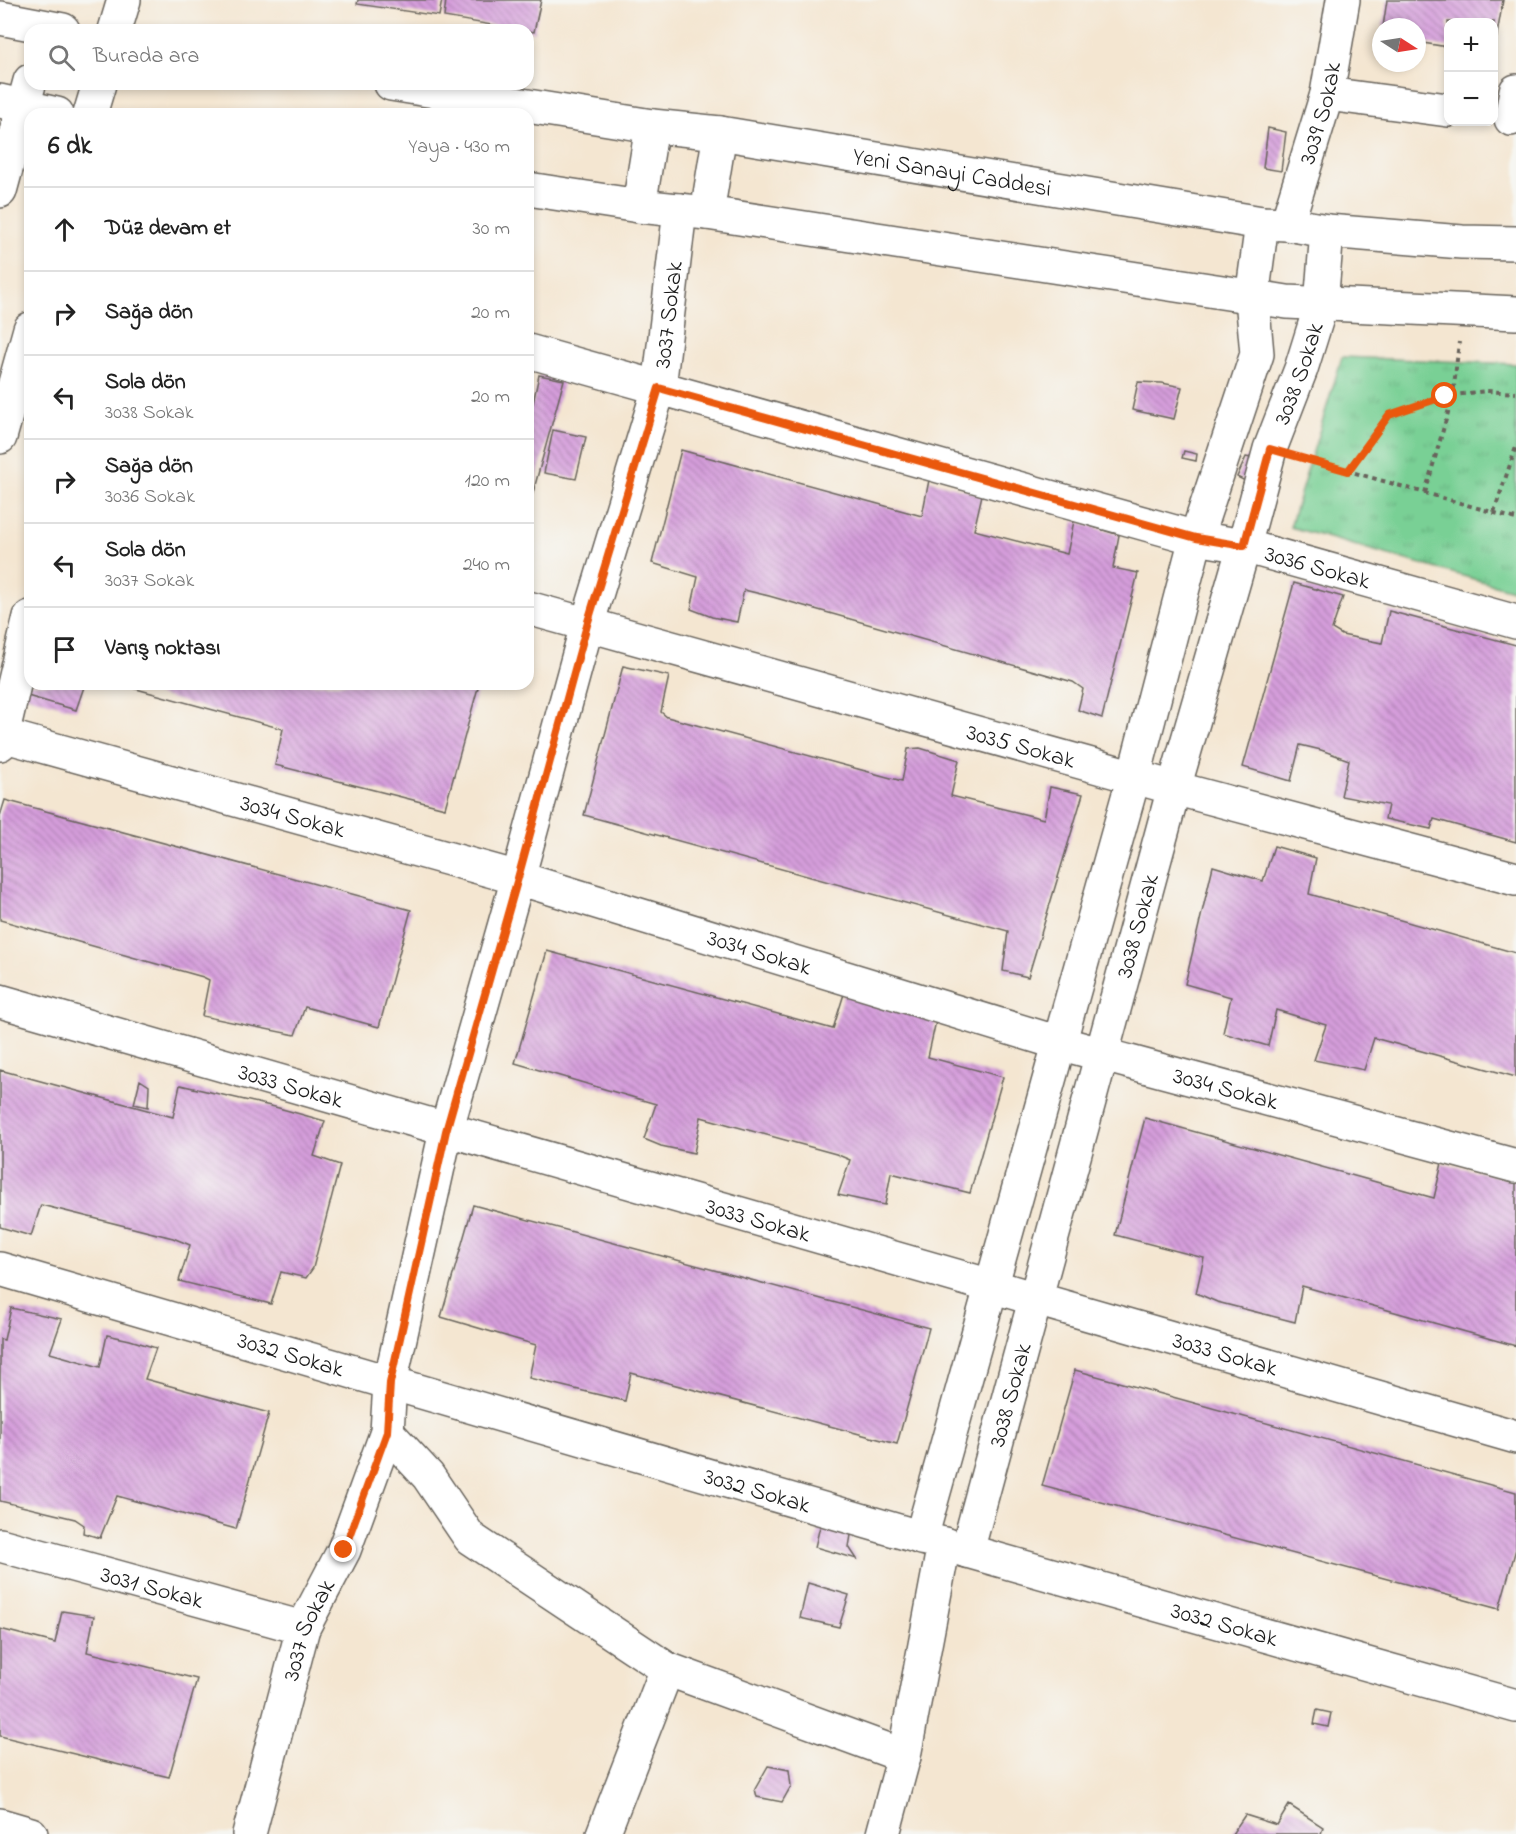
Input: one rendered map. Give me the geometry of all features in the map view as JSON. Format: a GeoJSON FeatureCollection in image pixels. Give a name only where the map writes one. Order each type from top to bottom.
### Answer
{"type":"FeatureCollection","features":[{"type":"Feature","properties":{"kind":"main road"},"geometry":{"type":"LineString","coordinates":[[117,24],[124,0]]}},
{"type":"Feature","properties":{"kind":"main road","name":"3039 Sokak"},"geometry":{"type":"LineString","coordinates":[[1251,298],[1275,224],[1328,94],[1343,0]]}},
{"type":"Feature","properties":{"kind":"main road"},"geometry":{"type":"LineString","coordinates":[[0,18],[52,22]]}},
{"type":"Feature","properties":{"kind":"main road"},"geometry":{"type":"LineString","coordinates":[[92,108],[97,90]]}},
{"type":"Feature","properties":{"kind":"main road","name":"Yeni Sanayi Caddesi"},"geometry":{"type":"LineString","coordinates":[[428,90],[652,126],[720,133],[1275,224],[1327,231],[1462,242],[1516,243]]}},
{"type":"Feature","properties":{"kind":"main road"},"geometry":{"type":"LineString","coordinates":[[1328,94],[1444,109]]}},
{"type":"Feature","properties":{"kind":"main road"},"geometry":{"type":"LineString","coordinates":[[0,191],[18,96],[44,108]]}},
{"type":"Feature","properties":{"kind":"main road"},"geometry":{"type":"LineString","coordinates":[[639,206],[652,126]]}},
{"type":"Feature","properties":{"kind":"main road","name":"3037 Sokak"},"geometry":{"type":"LineString","coordinates":[[249,1834],[303,1628],[344,1550],[387,1432],[390,1383],[446,1131],[587,625],[659,388],[693,211],[720,133]]}},
{"type":"Feature","properties":{"kind":"main road"},"geometry":{"type":"LineString","coordinates":[[534,190],[639,206],[693,211],[1251,298],[1321,305],[1516,313]]}},
{"type":"Feature","properties":{"kind":"main road","name":"3038 Sokak"},"geometry":{"type":"LineString","coordinates":[[944,1544],[1036,1298],[1174,788],[1270,449],[1301,369],[1321,305],[1327,231]]}},
{"type":"Feature","properties":{"kind":"main road","name":"3038 Sokak"},"geometry":{"type":"LineString","coordinates":[[884,1834],[904,1756],[991,1286],[1134,776],[1196,538],[1257,354],[1251,298]]}},
{"type":"Feature","properties":{"kind":"main road"},"geometry":{"type":"LineString","coordinates":[[0,437],[24,351]]}},
{"type":"Feature","properties":{"kind":"main road","name":"3036 Sokak"},"geometry":{"type":"LineString","coordinates":[[534,353],[1196,538],[1244,546],[1516,622]]}},
{"type":"Feature","properties":{"kind":"main road","name":"3035 Sokak"},"geometry":{"type":"LineString","coordinates":[[534,610],[1174,788],[1516,879]]}},
{"type":"Feature","properties":{"kind":"main road"},"geometry":{"type":"LineString","coordinates":[[1,739],[24,642]]}},
{"type":"Feature","properties":{"kind":"main road","name":"3034 Sokak"},"geometry":{"type":"LineString","coordinates":[[1,739],[518,878],[1059,1043],[1516,1166]]}},
{"type":"Feature","properties":{"kind":"main road","name":"3033 Sokak"},"geometry":{"type":"LineString","coordinates":[[0,1001],[1516,1437]]}},
{"type":"Feature","properties":{"kind":"main road","name":"3032 Sokak"},"geometry":{"type":"LineString","coordinates":[[0,1269],[944,1544],[1516,1706]]}},
{"type":"Feature","properties":{"kind":"main road"},"geometry":{"type":"LineString","coordinates":[[387,1432],[428,1476],[470,1538],[667,1669],[904,1756]]}},
{"type":"Feature","properties":{"kind":"main road","name":"3031 Sokak"},"geometry":{"type":"LineString","coordinates":[[0,1545],[303,1628]]}},
{"type":"Feature","properties":{"kind":"main road"},"geometry":{"type":"LineString","coordinates":[[603,1834],[667,1669]]}},
{"type":"Feature","properties":{"kind":"main road"},"geometry":{"type":"LineString","coordinates":[[0,1825],[31,1834]]}},
{"type":"Feature","properties":{"kind":"path"},"geometry":{"type":"LineString","coordinates":[[1425,493],[1453,395],[1463,311]]}},
{"type":"Feature","properties":{"kind":"path"},"geometry":{"type":"LineString","coordinates":[[1348,471],[1389,415],[1453,395],[1487,391],[1516,393]]}},
{"type":"Feature","properties":{"kind":"path"},"geometry":{"type":"LineString","coordinates":[[1494,512],[1516,447]]}},
{"type":"Feature","properties":{"kind":"path"},"geometry":{"type":"LineString","coordinates":[[1270,449],[1516,519]]}},
{"type":"Feature","properties":{"kind":"green space"},"geometry":{"type":"Polygon","coordinates":[[[1342,357],[1516,364],[1516,591],[1290,527],[1342,357]]]}},
{"type":"Feature","properties":{"kind":"building"},"geometry":{"type":"Polygon","coordinates":[[[358,0],[442,0],[439,16],[357,4],[358,0]]]}},
{"type":"Feature","properties":{"kind":"building"},"geometry":{"type":"Polygon","coordinates":[[[446,0],[541,0],[534,32],[534,24],[486,24],[444,17],[446,0]]]}},
{"type":"Feature","properties":{"kind":"building"},"geometry":{"type":"Polygon","coordinates":[[[1387,0],[1503,0],[1498,29],[1498,18],[1444,18],[1444,46],[1426,43],[1426,18],[1384,18],[1387,0]]]}},
{"type":"Feature","properties":{"kind":"building"},"geometry":{"type":"Polygon","coordinates":[[[1268,128],[1286,132],[1281,171],[1263,168],[1268,128]]]}},
{"type":"Feature","properties":{"kind":"building"},"geometry":{"type":"Polygon","coordinates":[[[539,375],[564,380],[534,489],[534,398],[539,375]]]}},
{"type":"Feature","properties":{"kind":"building"},"geometry":{"type":"Polygon","coordinates":[[[1138,382],[1182,387],[1174,419],[1132,410],[1138,382]]]}},
{"type":"Feature","properties":{"kind":"building"},"geometry":{"type":"Polygon","coordinates":[[[553,430],[586,437],[576,479],[544,473],[553,430]]]}},
{"type":"Feature","properties":{"kind":"building"},"geometry":{"type":"Polygon","coordinates":[[[681,450],[922,516],[929,480],[982,495],[974,530],[1067,554],[1074,521],[1119,535],[1113,568],[1138,573],[1102,718],[1078,710],[1083,689],[1073,682],[769,596],[744,590],[737,622],[712,617],[691,609],[698,577],[652,563],[681,450]]]}},
{"type":"Feature","properties":{"kind":"building"},"geometry":{"type":"Polygon","coordinates":[[[1184,451],[1197,454],[1196,461],[1182,458],[1184,451]]]}},
{"type":"Feature","properties":{"kind":"building"},"geometry":{"type":"Polygon","coordinates":[[[1246,457],[1256,459],[1251,484],[1237,477],[1246,457]]]}},
{"type":"Feature","properties":{"kind":"building"},"geometry":{"type":"Polygon","coordinates":[[[1294,583],[1343,597],[1332,629],[1342,635],[1382,643],[1389,611],[1516,645],[1516,842],[1434,819],[1431,829],[1385,819],[1388,805],[1341,796],[1349,760],[1321,750],[1300,745],[1291,781],[1243,767],[1294,583]]]}},
{"type":"Feature","properties":{"kind":"building"},"geometry":{"type":"Polygon","coordinates":[[[623,666],[669,676],[661,712],[667,717],[902,781],[908,749],[920,748],[959,760],[951,796],[1044,819],[1050,787],[1083,794],[1028,977],[1003,971],[1008,931],[584,815],[623,666]]]}},
{"type":"Feature","properties":{"kind":"building"},"geometry":{"type":"Polygon","coordinates":[[[27,690],[83,690],[76,710],[24,695],[27,690]]]}},
{"type":"Feature","properties":{"kind":"building"},"geometry":{"type":"Polygon","coordinates":[[[140,690],[477,690],[445,808],[275,765],[283,729],[140,690]]]}},
{"type":"Feature","properties":{"kind":"building"},"geometry":{"type":"Polygon","coordinates":[[[5,800],[411,910],[379,1027],[305,1007],[295,1035],[202,1016],[209,980],[203,977],[0,920],[0,816],[5,800]]]}},
{"type":"Feature","properties":{"kind":"building"},"geometry":{"type":"Polygon","coordinates":[[[1274,846],[1316,858],[1309,894],[1516,953],[1516,1077],[1374,1038],[1364,1070],[1314,1060],[1326,1025],[1276,1010],[1268,1046],[1223,1033],[1231,997],[1185,984],[1213,866],[1263,881],[1274,846]]]}},
{"type":"Feature","properties":{"kind":"building"},"geometry":{"type":"Polygon","coordinates":[[[547,951],[833,1029],[844,994],[936,1021],[928,1057],[1003,1077],[970,1193],[891,1173],[885,1205],[838,1195],[850,1160],[836,1154],[701,1117],[694,1153],[661,1146],[644,1139],[656,1104],[515,1063],[547,951]]]}},
{"type":"Feature","properties":{"kind":"building"},"geometry":{"type":"Polygon","coordinates":[[[0,1070],[173,1117],[180,1085],[325,1121],[314,1156],[340,1165],[313,1268],[306,1278],[281,1272],[271,1304],[179,1281],[190,1245],[173,1238],[41,1205],[31,1236],[0,1227],[0,1070]]]}},
{"type":"Feature","properties":{"kind":"building"},"geometry":{"type":"Polygon","coordinates":[[[140,1080],[149,1086],[148,1107],[134,1104],[140,1080]]]}},
{"type":"Feature","properties":{"kind":"building"},"geometry":{"type":"Polygon","coordinates":[[[1145,1118],[1434,1198],[1442,1163],[1516,1181],[1516,1346],[1302,1286],[1295,1322],[1217,1302],[1196,1293],[1204,1258],[1115,1235],[1145,1118]]]}},
{"type":"Feature","properties":{"kind":"building"},"geometry":{"type":"Polygon","coordinates":[[[473,1205],[929,1328],[897,1444],[631,1373],[625,1401],[529,1378],[536,1345],[441,1317],[473,1205]]]}},
{"type":"Feature","properties":{"kind":"building"},"geometry":{"type":"Polygon","coordinates":[[[11,1308],[62,1319],[50,1353],[100,1367],[107,1335],[130,1340],[156,1348],[145,1379],[269,1413],[236,1529],[117,1496],[100,1538],[83,1533],[84,1525],[75,1519],[0,1501],[0,1339],[4,1340],[11,1308]]]}},
{"type":"Feature","properties":{"kind":"building"},"geometry":{"type":"Polygon","coordinates":[[[1075,1370],[1516,1492],[1516,1549],[1499,1609],[1042,1486],[1075,1370]]]}},
{"type":"Feature","properties":{"kind":"building"},"geometry":{"type":"Polygon","coordinates":[[[821,1522],[852,1529],[849,1547],[857,1559],[815,1547],[821,1522]]]}},
{"type":"Feature","properties":{"kind":"building"},"geometry":{"type":"Polygon","coordinates":[[[808,1583],[849,1595],[839,1627],[800,1618],[808,1583]]]}},
{"type":"Feature","properties":{"kind":"building"},"geometry":{"type":"Polygon","coordinates":[[[62,1611],[94,1616],[87,1652],[197,1679],[169,1777],[0,1736],[0,1629],[55,1643],[62,1611]]]}},
{"type":"Feature","properties":{"kind":"building"},"geometry":{"type":"Polygon","coordinates":[[[1317,1710],[1331,1713],[1328,1727],[1314,1724],[1317,1710]]]}},
{"type":"Feature","properties":{"kind":"building"},"geometry":{"type":"Polygon","coordinates":[[[768,1766],[789,1770],[791,1786],[782,1802],[757,1797],[755,1789],[768,1766]]]}},
{"type":"Feature","properties":{"kind":"building"},"geometry":{"type":"Polygon","coordinates":[[[1289,1805],[1323,1827],[1321,1834],[1232,1834],[1245,1815],[1277,1825],[1289,1805]]]}},
{"type":"Feature","properties":{"kind":"route"},"geometry":{"type":"LineString","coordinates":[[344,1550],[387,1432],[390,1383],[446,1131],[587,625],[659,388],[1196,538],[1244,546],[1270,449],[1348,471],[1389,415],[1445,396]]}}]}
